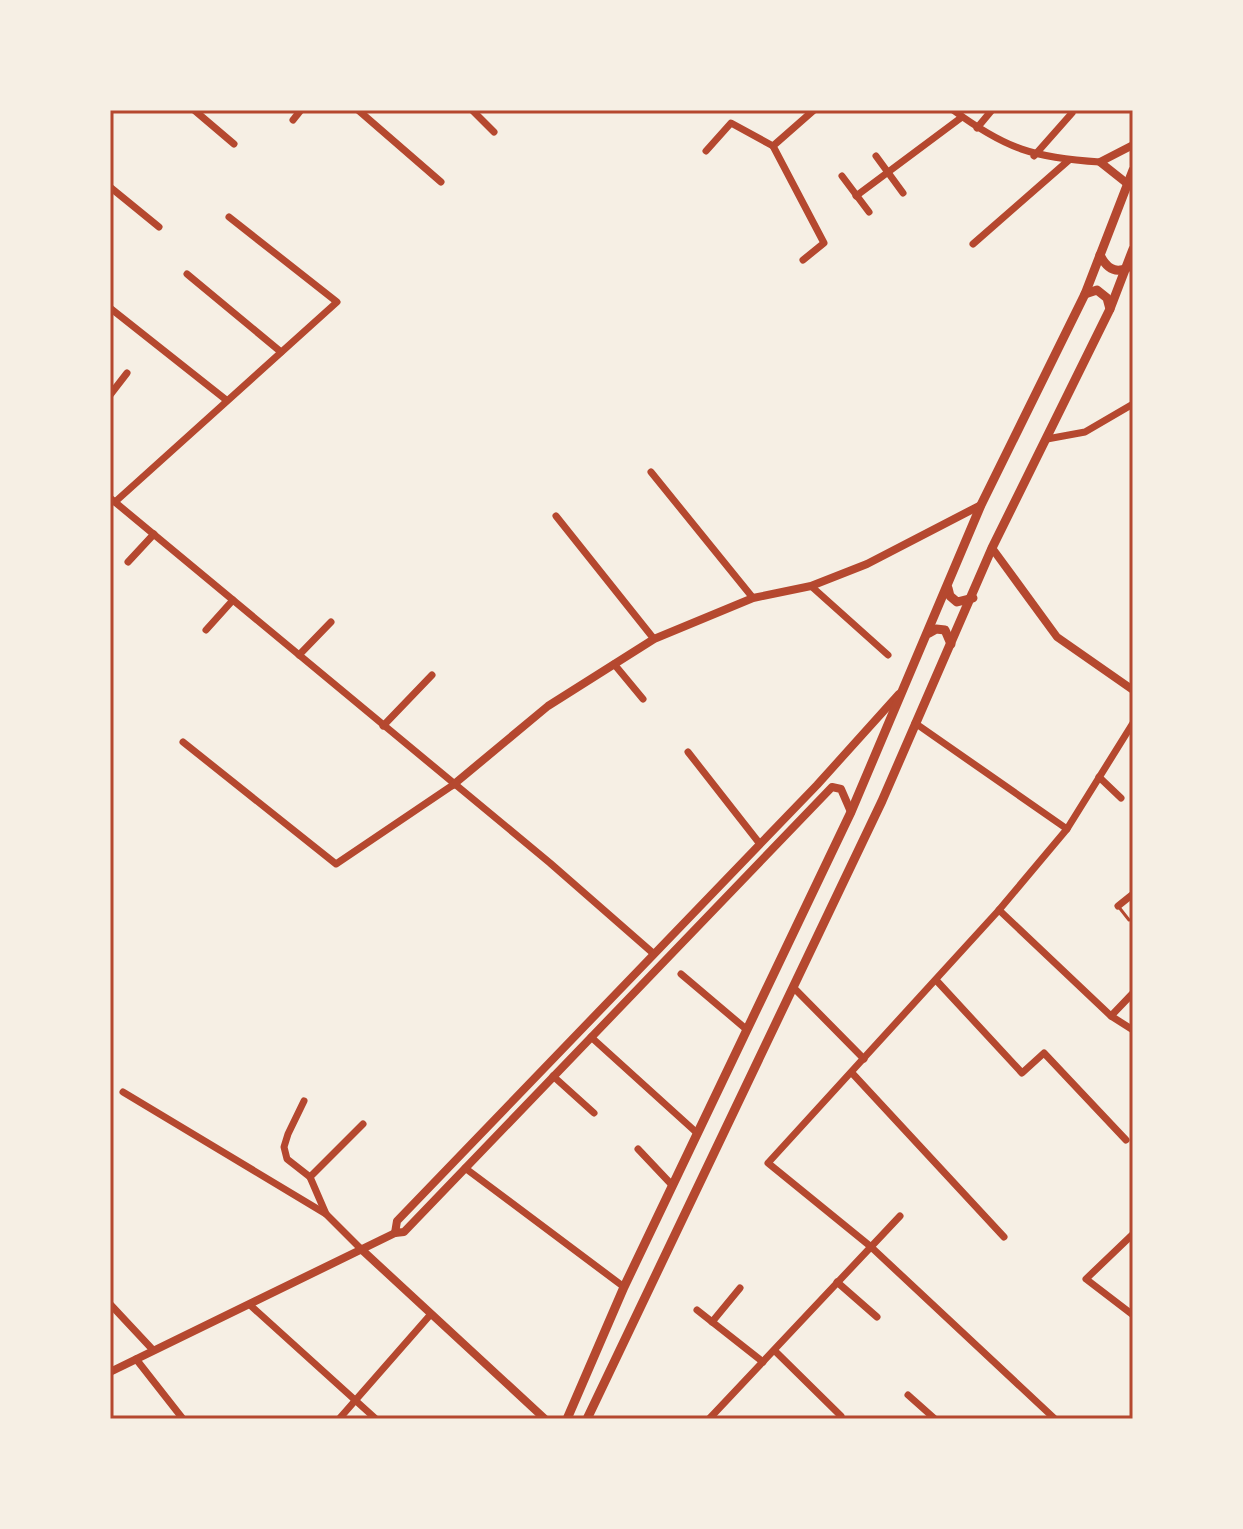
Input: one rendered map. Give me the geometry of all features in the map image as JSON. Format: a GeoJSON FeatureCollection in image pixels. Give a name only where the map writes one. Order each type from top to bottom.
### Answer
{"type":"FeatureCollection","features":[{"type":"Feature","properties":{"kind":"main road"},"geometry":{"type":"LineString","coordinates":[[567,1419],[624,1287],[851,812],[981,505],[1085,294],[1133,170]]}},
{"type":"Feature","properties":{"kind":"main road"},"geometry":{"type":"LineString","coordinates":[[587,1419],[793,987],[951,647],[992,548],[1110,309],[1133,249]]}},
{"type":"Feature","properties":{"kind":"main road"},"geometry":{"type":"LineString","coordinates":[[1100,255],[1106,266],[1127,268]]}},
{"type":"Feature","properties":{"kind":"main road"},"geometry":{"type":"LineString","coordinates":[[1085,294],[1097,290],[1107,298],[1110,309]]}},
{"type":"Feature","properties":{"kind":"main road"},"geometry":{"type":"LineString","coordinates":[[948,588],[950,596],[957,602],[973,598]]}},
{"type":"Feature","properties":{"kind":"main road"},"geometry":{"type":"LineString","coordinates":[[928,634],[936,629],[945,630],[951,638],[951,647]]}},
{"type":"Feature","properties":{"kind":"street"},"geometry":{"type":"LineString","coordinates":[[194,110],[234,144]]}},
{"type":"Feature","properties":{"kind":"street"},"geometry":{"type":"LineString","coordinates":[[293,120],[301,110]]}},
{"type":"Feature","properties":{"kind":"street"},"geometry":{"type":"LineString","coordinates":[[358,110],[441,182]]}},
{"type":"Feature","properties":{"kind":"street"},"geometry":{"type":"LineString","coordinates":[[472,110],[494,132]]}},
{"type":"Feature","properties":{"kind":"street"},"geometry":{"type":"LineString","coordinates":[[773,146],[814,110]]}},
{"type":"Feature","properties":{"kind":"street"},"geometry":{"type":"LineString","coordinates":[[953,110],[977,128],[1034,156],[1100,162],[1133,145]]}},
{"type":"Feature","properties":{"kind":"street"},"geometry":{"type":"LineString","coordinates":[[977,128],[992,110]]}},
{"type":"Feature","properties":{"kind":"street"},"geometry":{"type":"LineString","coordinates":[[1034,156],[1072,113]]}},
{"type":"Feature","properties":{"kind":"street"},"geometry":{"type":"LineString","coordinates":[[856,196],[962,117]]}},
{"type":"Feature","properties":{"kind":"street"},"geometry":{"type":"LineString","coordinates":[[706,151],[731,123],[773,146],[824,243],[803,260]]}},
{"type":"Feature","properties":{"kind":"street"},"geometry":{"type":"LineString","coordinates":[[876,156],[903,193]]}},
{"type":"Feature","properties":{"kind":"street"},"geometry":{"type":"LineString","coordinates":[[973,244],[1069,160]]}},
{"type":"Feature","properties":{"kind":"street"},"geometry":{"type":"LineString","coordinates":[[1100,162],[1129,185]]}},
{"type":"Feature","properties":{"kind":"street"},"geometry":{"type":"LineString","coordinates":[[842,176],[869,212]]}},
{"type":"Feature","properties":{"kind":"street"},"geometry":{"type":"LineString","coordinates":[[110,187],[159,227]]}},
{"type":"Feature","properties":{"kind":"street"},"geometry":{"type":"LineString","coordinates":[[229,217],[337,302],[112,500],[654,954]]}},
{"type":"Feature","properties":{"kind":"street"},"geometry":{"type":"LineString","coordinates":[[187,274],[281,352]]}},
{"type":"Feature","properties":{"kind":"street"},"geometry":{"type":"LineString","coordinates":[[110,308],[225,399]]}},
{"type":"Feature","properties":{"kind":"street"},"geometry":{"type":"LineString","coordinates":[[110,395],[127,373]]}},
{"type":"Feature","properties":{"kind":"street"},"geometry":{"type":"LineString","coordinates":[[1047,439],[1085,432],[1133,404]]}},
{"type":"Feature","properties":{"kind":"street"},"geometry":{"type":"LineString","coordinates":[[651,472],[753,598]]}},
{"type":"Feature","properties":{"kind":"street"},"geometry":{"type":"LineString","coordinates":[[183,742],[336,864],[453,785],[548,706],[654,639],[753,598],[811,586],[867,564],[981,505]]}},
{"type":"Feature","properties":{"kind":"street"},"geometry":{"type":"LineString","coordinates":[[556,516],[654,639]]}},
{"type":"Feature","properties":{"kind":"street"},"geometry":{"type":"LineString","coordinates":[[128,562],[154,534]]}},
{"type":"Feature","properties":{"kind":"street"},"geometry":{"type":"LineString","coordinates":[[992,548],[1057,637],[1133,690]]}},
{"type":"Feature","properties":{"kind":"street"},"geometry":{"type":"LineString","coordinates":[[811,586],[888,655]]}},
{"type":"Feature","properties":{"kind":"street"},"geometry":{"type":"LineString","coordinates":[[206,630],[233,600]]}},
{"type":"Feature","properties":{"kind":"street"},"geometry":{"type":"LineString","coordinates":[[299,655],[331,622]]}},
{"type":"Feature","properties":{"kind":"street"},"geometry":{"type":"LineString","coordinates":[[614,664],[643,699]]}},
{"type":"Feature","properties":{"kind":"street"},"geometry":{"type":"LineString","coordinates":[[383,726],[432,675]]}},
{"type":"Feature","properties":{"kind":"street"},"geometry":{"type":"LineString","coordinates":[[395,1233],[397,1221],[817,785],[903,690]]}},
{"type":"Feature","properties":{"kind":"street"},"geometry":{"type":"LineString","coordinates":[[915,723],[1067,829]]}},
{"type":"Feature","properties":{"kind":"street"},"geometry":{"type":"LineString","coordinates":[[1055,1419],[870,1246],[768,1163],[999,910],[1067,829],[1133,723]]}},
{"type":"Feature","properties":{"kind":"street"},"geometry":{"type":"LineString","coordinates":[[688,752],[760,844]]}},
{"type":"Feature","properties":{"kind":"street"},"geometry":{"type":"LineString","coordinates":[[1099,777],[1121,798]]}},
{"type":"Feature","properties":{"kind":"street"},"geometry":{"type":"LineString","coordinates":[[817,785],[824,789],[821,798]]}},
{"type":"Feature","properties":{"kind":"street"},"geometry":{"type":"LineString","coordinates":[[110,1372],[361,1249],[404,1232],[832,787],[841,789],[851,812]]}},
{"type":"Feature","properties":{"kind":"street"},"geometry":{"type":"LineString","coordinates":[[1118,906],[1133,894]]}},
{"type":"Feature","properties":{"kind":"street"},"geometry":{"type":"LineString","coordinates":[[999,910],[1111,1016],[1133,1030]]}},
{"type":"Feature","properties":{"kind":"street"},"geometry":{"type":"LineString","coordinates":[[681,974],[746,1029]]}},
{"type":"Feature","properties":{"kind":"street"},"geometry":{"type":"LineString","coordinates":[[936,980],[1022,1073],[1044,1053],[1126,1140]]}},
{"type":"Feature","properties":{"kind":"street"},"geometry":{"type":"LineString","coordinates":[[793,987],[864,1059]]}},
{"type":"Feature","properties":{"kind":"street"},"geometry":{"type":"LineString","coordinates":[[1111,1016],[1133,993]]}},
{"type":"Feature","properties":{"kind":"street"},"geometry":{"type":"LineString","coordinates":[[591,1037],[697,1133]]}},
{"type":"Feature","properties":{"kind":"street"},"geometry":{"type":"LineString","coordinates":[[852,1073],[1004,1237]]}},
{"type":"Feature","properties":{"kind":"street"},"geometry":{"type":"LineString","coordinates":[[553,1076],[594,1113]]}},
{"type":"Feature","properties":{"kind":"street"},"geometry":{"type":"LineString","coordinates":[[123,1092],[326,1214],[545,1419]]}},
{"type":"Feature","properties":{"kind":"street"},"geometry":{"type":"LineString","coordinates":[[304,1101],[284,1147],[287,1159],[310,1177],[326,1214]]}},
{"type":"Feature","properties":{"kind":"street"},"geometry":{"type":"LineString","coordinates":[[310,1177],[363,1124]]}},
{"type":"Feature","properties":{"kind":"street"},"geometry":{"type":"LineString","coordinates":[[638,1149],[672,1185]]}},
{"type":"Feature","properties":{"kind":"street"},"geometry":{"type":"LineString","coordinates":[[465,1168],[624,1287]]}},
{"type":"Feature","properties":{"kind":"street"},"geometry":{"type":"LineString","coordinates":[[709,1419],[900,1216]]}},
{"type":"Feature","properties":{"kind":"street"},"geometry":{"type":"LineString","coordinates":[[1133,1234],[1086,1279],[1133,1315]]}},
{"type":"Feature","properties":{"kind":"street"},"geometry":{"type":"LineString","coordinates":[[837,1282],[877,1317]]}},
{"type":"Feature","properties":{"kind":"street"},"geometry":{"type":"LineString","coordinates":[[712,1322],[740,1288]]}},
{"type":"Feature","properties":{"kind":"street"},"geometry":{"type":"LineString","coordinates":[[110,1304],[153,1350]]}},
{"type":"Feature","properties":{"kind":"street"},"geometry":{"type":"LineString","coordinates":[[250,1305],[376,1419]]}},
{"type":"Feature","properties":{"kind":"street"},"geometry":{"type":"LineString","coordinates":[[697,1310],[763,1362]]}},
{"type":"Feature","properties":{"kind":"street"},"geometry":{"type":"LineString","coordinates":[[339,1419],[431,1314]]}},
{"type":"Feature","properties":{"kind":"street"},"geometry":{"type":"LineString","coordinates":[[775,1351],[841,1416]]}},
{"type":"Feature","properties":{"kind":"street"},"geometry":{"type":"LineString","coordinates":[[136,1359],[183,1419]]}},
{"type":"Feature","properties":{"kind":"street"},"geometry":{"type":"LineString","coordinates":[[908,1395],[935,1419]]}},
{"type":"Feature","properties":{"kind":"lane"},"geometry":{"type":"LineString","coordinates":[[1118,906],[1129,920]]}}]}
